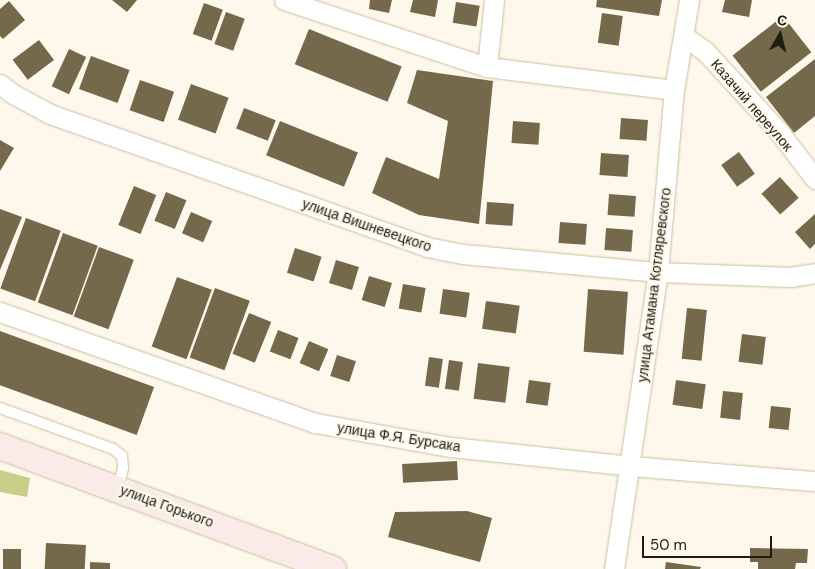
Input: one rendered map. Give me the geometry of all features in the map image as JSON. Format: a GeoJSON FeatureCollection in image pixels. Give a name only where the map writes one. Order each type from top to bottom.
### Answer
{"type":"FeatureCollection","features":[{"type":"Feature","properties":{"kind":"main road","name":"улица Горького"},"geometry":{"type":"LineString","coordinates":[[0,446],[118,488],[292,562],[333,569]]}},
{"type":"Feature","properties":{"kind":"street"},"geometry":{"type":"LineString","coordinates":[[487,67],[494,0]]}},
{"type":"Feature","properties":{"kind":"street","name":"улица Атамана Котляревского"},"geometry":{"type":"LineString","coordinates":[[614,569],[631,466],[658,272],[674,90],[689,0]]}},
{"type":"Feature","properties":{"kind":"street"},"geometry":{"type":"LineString","coordinates":[[295,2],[487,67],[674,90]]}},
{"type":"Feature","properties":{"kind":"street","name":"Казачий переулок"},"geometry":{"type":"LineString","coordinates":[[684,36],[712,58],[780,133],[815,179]]}},
{"type":"Feature","properties":{"kind":"street","name":"улица Вишневецкого"},"geometry":{"type":"LineString","coordinates":[[0,84],[50,114],[427,247],[463,254],[658,272],[790,277],[815,273]]}},
{"type":"Feature","properties":{"kind":"street","name":"улица Ф.Я. Бурсака"},"geometry":{"type":"LineString","coordinates":[[0,312],[316,423],[451,447],[631,466],[744,474],[804,482],[815,481]]}},
{"type":"Feature","properties":{"kind":"lane"},"geometry":{"type":"LineString","coordinates":[[0,408],[113,449],[122,456],[123,468],[118,488]]}},
{"type":"Feature","properties":{"kind":"green space"},"geometry":{"type":"Polygon","coordinates":[[[0,470],[30,478],[27,497],[0,492],[0,470]]]}},
{"type":"Feature","properties":{"kind":"building"},"geometry":{"type":"Polygon","coordinates":[[[112,0],[137,0],[127,12],[112,0]]]}},
{"type":"Feature","properties":{"kind":"building"},"geometry":{"type":"Polygon","coordinates":[[[370,0],[392,0],[389,13],[369,9],[370,0]]]}},
{"type":"Feature","properties":{"kind":"building"},"geometry":{"type":"Polygon","coordinates":[[[413,0],[438,0],[435,17],[410,12],[413,0]]]}},
{"type":"Feature","properties":{"kind":"building"},"geometry":{"type":"Polygon","coordinates":[[[597,0],[662,0],[659,16],[596,7],[597,0]]]}},
{"type":"Feature","properties":{"kind":"building"},"geometry":{"type":"Polygon","coordinates":[[[725,0],[752,0],[749,17],[722,12],[725,0]]]}},
{"type":"Feature","properties":{"kind":"building"},"geometry":{"type":"Polygon","coordinates":[[[9,1],[25,20],[3,39],[0,36],[0,9],[9,1]]]}},
{"type":"Feature","properties":{"kind":"building"},"geometry":{"type":"Polygon","coordinates":[[[456,2],[480,6],[476,26],[453,23],[456,2]]]}},
{"type":"Feature","properties":{"kind":"building"},"geometry":{"type":"Polygon","coordinates":[[[204,3],[223,10],[212,41],[193,34],[204,3]]]}},
{"type":"Feature","properties":{"kind":"building"},"geometry":{"type":"Polygon","coordinates":[[[226,12],[245,19],[233,51],[214,44],[226,12]]]}},
{"type":"Feature","properties":{"kind":"building"},"geometry":{"type":"Polygon","coordinates":[[[602,13],[623,16],[619,46],[598,43],[602,13]]]}},
{"type":"Feature","properties":{"kind":"building"},"geometry":{"type":"Polygon","coordinates":[[[783,16],[811,52],[761,92],[733,55],[783,16]]]}},
{"type":"Feature","properties":{"kind":"building"},"geometry":{"type":"Polygon","coordinates":[[[309,29],[402,66],[387,102],[295,64],[309,29]]]}},
{"type":"Feature","properties":{"kind":"building"},"geometry":{"type":"Polygon","coordinates":[[[39,40],[54,60],[28,80],[13,60],[39,40]]]}},
{"type":"Feature","properties":{"kind":"building"},"geometry":{"type":"Polygon","coordinates":[[[69,49],[86,57],[69,94],[52,86],[69,49]]]}},
{"type":"Feature","properties":{"kind":"building"},"geometry":{"type":"Polygon","coordinates":[[[91,56],[130,70],[118,103],[79,89],[91,56]]]}},
{"type":"Feature","properties":{"kind":"building"},"geometry":{"type":"Polygon","coordinates":[[[815,59],[815,116],[794,133],[766,97],[815,59]]]}},
{"type":"Feature","properties":{"kind":"building"},"geometry":{"type":"Polygon","coordinates":[[[417,70],[493,81],[479,224],[419,215],[372,193],[386,157],[439,179],[448,121],[407,103],[417,70]]]}},
{"type":"Feature","properties":{"kind":"building"},"geometry":{"type":"Polygon","coordinates":[[[140,80],[174,92],[164,122],[130,110],[140,80]]]}},
{"type":"Feature","properties":{"kind":"building"},"geometry":{"type":"Polygon","coordinates":[[[191,84],[229,98],[216,133],[178,120],[191,84]]]}},
{"type":"Feature","properties":{"kind":"building"},"geometry":{"type":"Polygon","coordinates":[[[244,108],[276,120],[268,141],[236,129],[244,108]]]}},
{"type":"Feature","properties":{"kind":"building"},"geometry":{"type":"Polygon","coordinates":[[[621,118],[648,120],[646,141],[620,139],[621,118]]]}},
{"type":"Feature","properties":{"kind":"building"},"geometry":{"type":"Polygon","coordinates":[[[280,121],[358,152],[344,187],[266,155],[280,121]]]}},
{"type":"Feature","properties":{"kind":"building"},"geometry":{"type":"Polygon","coordinates":[[[513,121],[540,123],[538,145],[511,143],[513,121]]]}},
{"type":"Feature","properties":{"kind":"building"},"geometry":{"type":"Polygon","coordinates":[[[0,140],[14,148],[0,171],[0,140]]]}},
{"type":"Feature","properties":{"kind":"building"},"geometry":{"type":"Polygon","coordinates":[[[739,152],[755,174],[737,187],[721,165],[739,152]]]}},
{"type":"Feature","properties":{"kind":"building"},"geometry":{"type":"Polygon","coordinates":[[[601,153],[629,155],[627,177],[599,175],[601,153]]]}},
{"type":"Feature","properties":{"kind":"building"},"geometry":{"type":"Polygon","coordinates":[[[780,177],[799,198],[780,215],[761,194],[780,177]]]}},
{"type":"Feature","properties":{"kind":"building"},"geometry":{"type":"Polygon","coordinates":[[[134,186],[156,195],[141,234],[118,225],[134,186]]]}},
{"type":"Feature","properties":{"kind":"building"},"geometry":{"type":"Polygon","coordinates":[[[166,192],[186,200],[175,229],[154,221],[166,192]]]}},
{"type":"Feature","properties":{"kind":"building"},"geometry":{"type":"Polygon","coordinates":[[[609,194],[636,196],[634,217],[608,215],[609,194]]]}},
{"type":"Feature","properties":{"kind":"building"},"geometry":{"type":"Polygon","coordinates":[[[487,202],[514,204],[512,226],[485,224],[487,202]]]}},
{"type":"Feature","properties":{"kind":"building"},"geometry":{"type":"Polygon","coordinates":[[[0,209],[22,217],[0,270],[0,209]]]}},
{"type":"Feature","properties":{"kind":"building"},"geometry":{"type":"Polygon","coordinates":[[[191,212],[212,221],[203,242],[182,233],[191,212]]]}},
{"type":"Feature","properties":{"kind":"building"},"geometry":{"type":"Polygon","coordinates":[[[815,214],[815,244],[810,249],[795,232],[815,214]]]}},
{"type":"Feature","properties":{"kind":"building"},"geometry":{"type":"Polygon","coordinates":[[[26,218],[61,231],[35,301],[0,288],[26,218]]]}},
{"type":"Feature","properties":{"kind":"building"},"geometry":{"type":"Polygon","coordinates":[[[560,222],[587,224],[585,245],[559,243],[560,222]]]}},
{"type":"Feature","properties":{"kind":"building"},"geometry":{"type":"Polygon","coordinates":[[[606,228],[633,230],[631,252],[604,250],[606,228]]]}},
{"type":"Feature","properties":{"kind":"building"},"geometry":{"type":"Polygon","coordinates":[[[63,233],[98,246],[72,315],[38,303],[63,233]]]}},
{"type":"Feature","properties":{"kind":"building"},"geometry":{"type":"Polygon","coordinates":[[[99,247],[134,260],[108,329],[74,317],[99,247]]]}},
{"type":"Feature","properties":{"kind":"building"},"geometry":{"type":"Polygon","coordinates":[[[295,248],[322,257],[314,281],[287,273],[295,248]]]}},
{"type":"Feature","properties":{"kind":"building"},"geometry":{"type":"Polygon","coordinates":[[[336,260],[359,267],[352,290],[329,283],[336,260]]]}},
{"type":"Feature","properties":{"kind":"building"},"geometry":{"type":"Polygon","coordinates":[[[369,276],[392,283],[385,307],[362,300],[369,276]]]}},
{"type":"Feature","properties":{"kind":"building"},"geometry":{"type":"Polygon","coordinates":[[[177,277],[212,290],[186,359],[152,347],[177,277]]]}},
{"type":"Feature","properties":{"kind":"building"},"geometry":{"type":"Polygon","coordinates":[[[403,284],[426,288],[421,313],[399,309],[403,284]]]}},
{"type":"Feature","properties":{"kind":"building"},"geometry":{"type":"Polygon","coordinates":[[[215,288],[250,301],[224,370],[190,358],[215,288]]]}},
{"type":"Feature","properties":{"kind":"building"},"geometry":{"type":"Polygon","coordinates":[[[443,289],[470,293],[466,318],[440,314],[443,289]]]}},
{"type":"Feature","properties":{"kind":"building"},"geometry":{"type":"Polygon","coordinates":[[[588,289],[628,292],[624,355],[584,352],[588,289]]]}},
{"type":"Feature","properties":{"kind":"building"},"geometry":{"type":"Polygon","coordinates":[[[486,301],[520,306],[516,333],[482,329],[486,301]]]}},
{"type":"Feature","properties":{"kind":"building"},"geometry":{"type":"Polygon","coordinates":[[[687,308],[707,310],[702,361],[682,359],[687,308]]]}},
{"type":"Feature","properties":{"kind":"building"},"geometry":{"type":"Polygon","coordinates":[[[249,313],[271,322],[255,363],[233,354],[249,313]]]}},
{"type":"Feature","properties":{"kind":"building"},"geometry":{"type":"Polygon","coordinates":[[[278,330],[299,338],[290,359],[270,351],[278,330]]]}},
{"type":"Feature","properties":{"kind":"building"},"geometry":{"type":"Polygon","coordinates":[[[0,331],[154,387],[137,435],[0,385],[0,331]]]}},
{"type":"Feature","properties":{"kind":"building"},"geometry":{"type":"Polygon","coordinates":[[[742,334],[766,337],[762,365],[739,362],[742,334]]]}},
{"type":"Feature","properties":{"kind":"building"},"geometry":{"type":"Polygon","coordinates":[[[309,341],[328,349],[319,371],[300,363],[309,341]]]}},
{"type":"Feature","properties":{"kind":"building"},"geometry":{"type":"Polygon","coordinates":[[[337,355],[356,361],[349,382],[330,376],[337,355]]]}},
{"type":"Feature","properties":{"kind":"building"},"geometry":{"type":"Polygon","coordinates":[[[429,357],[443,359],[439,388],[425,386],[429,357]]]}},
{"type":"Feature","properties":{"kind":"building"},"geometry":{"type":"Polygon","coordinates":[[[449,360],[463,362],[459,391],[445,389],[449,360]]]}},
{"type":"Feature","properties":{"kind":"building"},"geometry":{"type":"Polygon","coordinates":[[[478,363],[510,367],[505,403],[474,399],[478,363]]]}},
{"type":"Feature","properties":{"kind":"building"},"geometry":{"type":"Polygon","coordinates":[[[529,380],[551,383],[548,406],[526,403],[529,380]]]}},
{"type":"Feature","properties":{"kind":"building"},"geometry":{"type":"Polygon","coordinates":[[[676,380],[706,384],[702,409],[673,405],[676,380]]]}},
{"type":"Feature","properties":{"kind":"building"},"geometry":{"type":"Polygon","coordinates":[[[723,391],[743,393],[740,420],[720,418],[723,391]]]}},
{"type":"Feature","properties":{"kind":"building"},"geometry":{"type":"Polygon","coordinates":[[[771,406],[791,408],[789,430],[769,428],[771,406]]]}},
{"type":"Feature","properties":{"kind":"building"},"geometry":{"type":"Polygon","coordinates":[[[457,461],[458,480],[403,483],[402,464],[457,461]]]}},
{"type":"Feature","properties":{"kind":"building"},"geometry":{"type":"Polygon","coordinates":[[[467,511],[492,518],[480,562],[388,537],[395,512],[467,511]]]}},
{"type":"Feature","properties":{"kind":"building"},"geometry":{"type":"Polygon","coordinates":[[[46,543],[86,545],[85,569],[45,569],[46,543]]]}},
{"type":"Feature","properties":{"kind":"building"},"geometry":{"type":"Polygon","coordinates":[[[750,548],[808,549],[807,563],[796,563],[795,569],[758,569],[758,562],[750,562],[750,548]]]}},
{"type":"Feature","properties":{"kind":"building"},"geometry":{"type":"Polygon","coordinates":[[[3,549],[21,549],[21,569],[3,569],[3,549]]]}},
{"type":"Feature","properties":{"kind":"building"},"geometry":{"type":"Polygon","coordinates":[[[90,562],[110,563],[110,569],[90,569],[90,562]]]}},
{"type":"Feature","properties":{"kind":"building"},"geometry":{"type":"Polygon","coordinates":[[[666,562],[701,567],[700,569],[665,569],[666,562]]]}}]}
